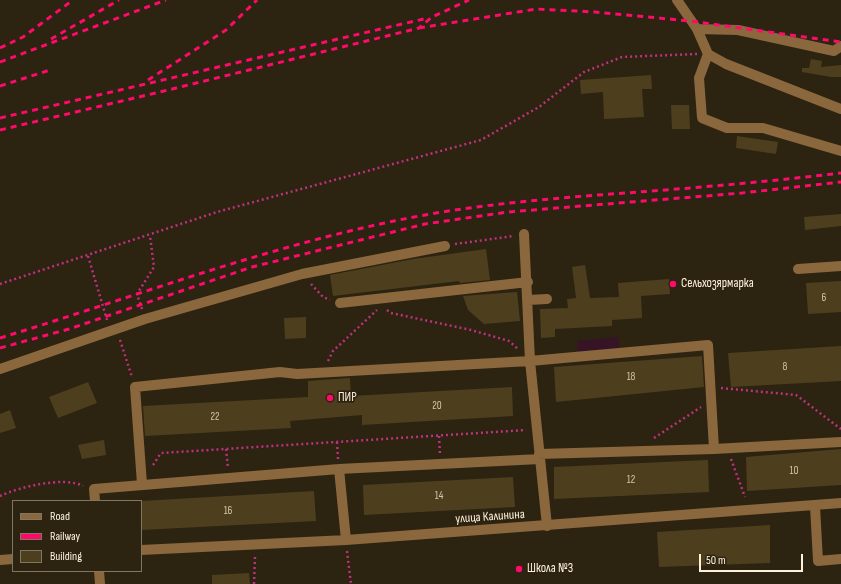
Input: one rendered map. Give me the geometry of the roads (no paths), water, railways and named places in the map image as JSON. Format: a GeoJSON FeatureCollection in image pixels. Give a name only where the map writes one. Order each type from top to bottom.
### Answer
{"type":"FeatureCollection","features":[{"type":"Feature","properties":{"kind":"street"},"geometry":{"type":"LineString","coordinates":[[677,0],[697,29],[708,54],[726,64],[839,106]]}},
{"type":"Feature","properties":{"kind":"street"},"geometry":{"type":"LineString","coordinates":[[697,29],[738,30],[834,51],[841,46]]}},
{"type":"Feature","properties":{"kind":"street"},"geometry":{"type":"LineString","coordinates":[[708,54],[699,78],[702,118],[727,128],[763,128],[841,151]]}},
{"type":"Feature","properties":{"kind":"street"},"geometry":{"type":"LineString","coordinates":[[524,234],[528,282],[530,361],[546,526]]}},
{"type":"Feature","properties":{"kind":"street"},"geometry":{"type":"LineString","coordinates":[[0,369],[145,319],[302,274],[445,246]]}},
{"type":"Feature","properties":{"kind":"street"},"geometry":{"type":"LineString","coordinates":[[798,269],[841,266]]}},
{"type":"Feature","properties":{"kind":"street"},"geometry":{"type":"LineString","coordinates":[[340,303],[528,282]]}},
{"type":"Feature","properties":{"kind":"street"},"geometry":{"type":"LineString","coordinates":[[528,300],[547,299]]}},
{"type":"Feature","properties":{"kind":"street"},"geometry":{"type":"LineString","coordinates":[[142,484],[135,387],[280,372],[297,374],[530,361],[708,345],[714,449]]}},
{"type":"Feature","properties":{"kind":"street"},"geometry":{"type":"LineString","coordinates":[[95,498],[94,489],[339,469],[440,464],[540,456],[841,442]]}},
{"type":"Feature","properties":{"kind":"street"},"geometry":{"type":"LineString","coordinates":[[339,469],[346,545]]}},
{"type":"Feature","properties":{"kind":"street","name":"улица Калинина"},"geometry":{"type":"LineString","coordinates":[[142,550],[346,545],[546,526],[841,503]]}},
{"type":"Feature","properties":{"kind":"street"},"geometry":{"type":"LineString","coordinates":[[815,506],[818,561],[841,559]]}},
{"type":"Feature","properties":{"kind":"street"},"geometry":{"type":"LineString","coordinates":[[0,560],[12,559]]}},
{"type":"Feature","properties":{"kind":"street"},"geometry":{"type":"LineString","coordinates":[[99,572],[100,584]]}},
{"type":"Feature","properties":{"kind":"railway"},"geometry":{"type":"LineString","coordinates":[[0,48],[23,37],[73,0]]}},
{"type":"Feature","properties":{"kind":"railway"},"geometry":{"type":"LineString","coordinates":[[51,39],[119,0]]}},
{"type":"Feature","properties":{"kind":"railway"},"geometry":{"type":"LineString","coordinates":[[0,62],[166,0]]}},
{"type":"Feature","properties":{"kind":"railway"},"geometry":{"type":"LineString","coordinates":[[148,80],[226,30],[257,0]]}},
{"type":"Feature","properties":{"kind":"railway"},"geometry":{"type":"LineString","coordinates":[[0,130],[419,28],[432,17],[469,0]]}},
{"type":"Feature","properties":{"kind":"railway"},"geometry":{"type":"LineString","coordinates":[[419,28],[536,9],[595,12],[690,21],[841,42]]}},
{"type":"Feature","properties":{"kind":"railway"},"geometry":{"type":"LineString","coordinates":[[0,118],[428,18]]}},
{"type":"Feature","properties":{"kind":"railway"},"geometry":{"type":"LineString","coordinates":[[0,86],[50,70]]}},
{"type":"Feature","properties":{"kind":"railway"},"geometry":{"type":"LineString","coordinates":[[0,338],[294,245],[344,232],[424,215],[516,202],[740,184],[841,173]]}},
{"type":"Feature","properties":{"kind":"railway"},"geometry":{"type":"LineString","coordinates":[[0,348],[69,329],[252,267],[425,224],[508,212],[742,193],[841,182]]}},
{"type":"Feature","properties":{"kind":"place","name":"Сельхозярмарка"},"geometry":{"type":"Point","coordinates":[673,284]}},
{"type":"Feature","properties":{"kind":"place","name":"ПИР"},"geometry":{"type":"Point","coordinates":[330,398]}},
{"type":"Feature","properties":{"kind":"place","name":"Школа №3"},"geometry":{"type":"Point","coordinates":[519,569]}}]}
